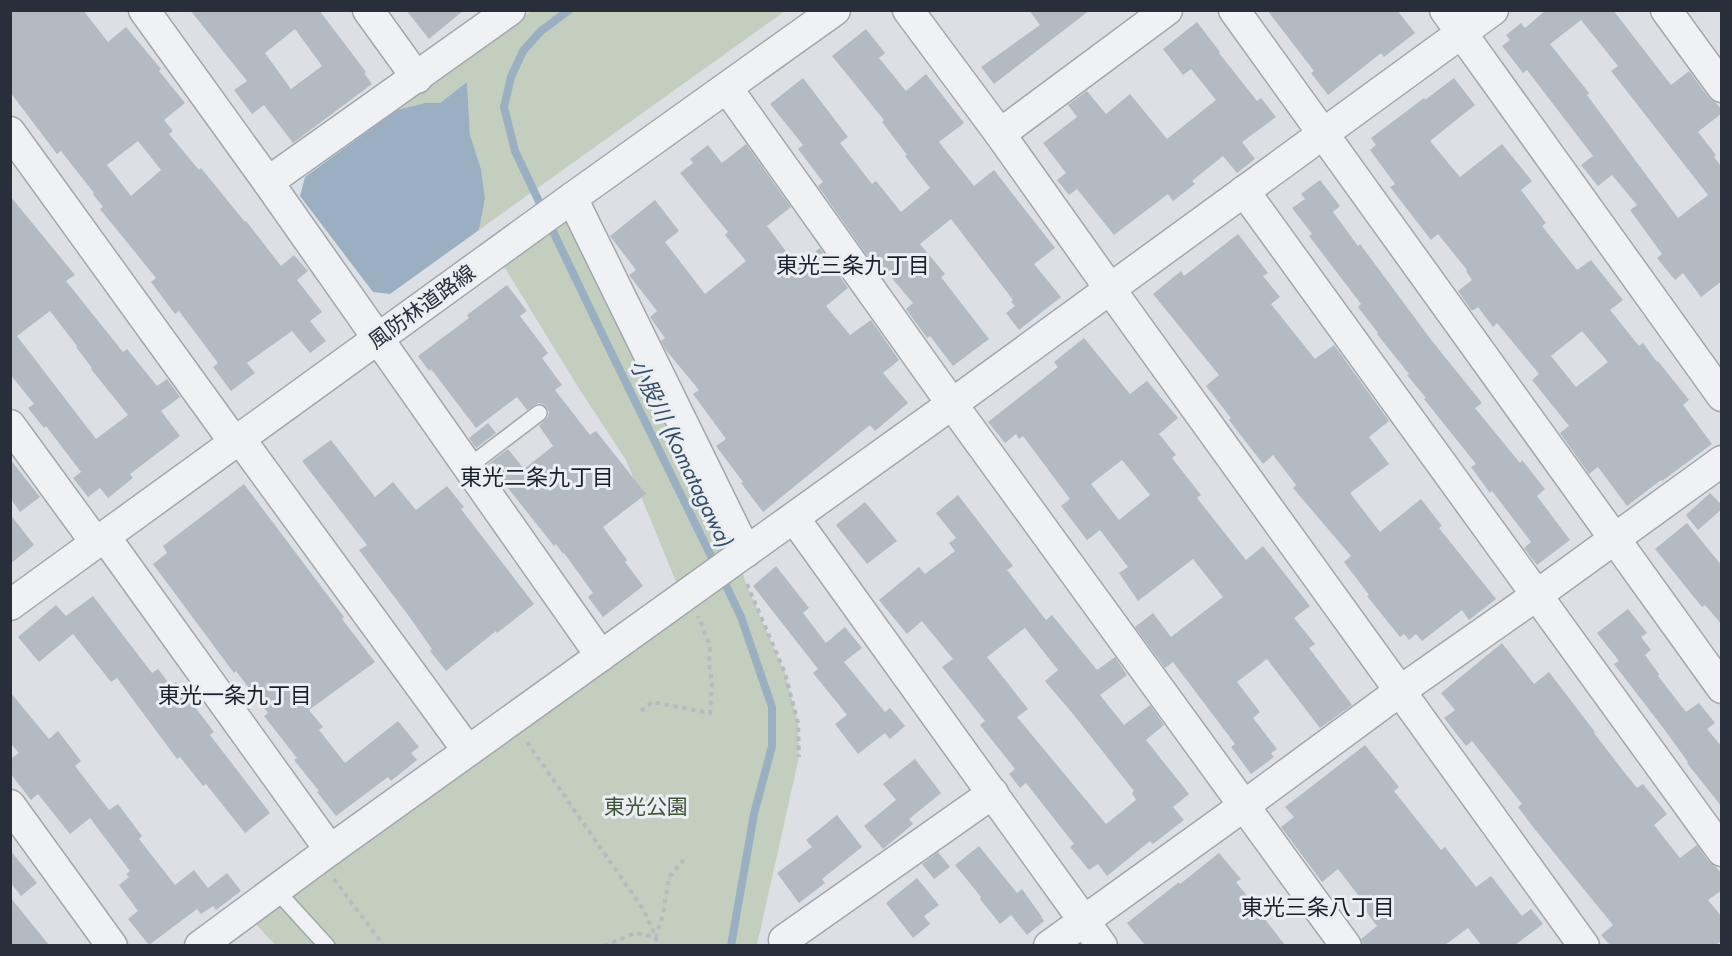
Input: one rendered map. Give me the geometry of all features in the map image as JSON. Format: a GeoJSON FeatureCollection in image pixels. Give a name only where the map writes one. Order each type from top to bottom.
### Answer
{"type":"FeatureCollection","features":[{"type":"Feature","properties":{"kind":"street"},"geometry":{"type":"LineString","coordinates":[[144,10],[268,182],[601,656]]}},
{"type":"Feature","properties":{"kind":"street"},"geometry":{"type":"LineString","coordinates":[[368,10],[417,78]]}},
{"type":"Feature","properties":{"kind":"street"},"geometry":{"type":"LineString","coordinates":[[268,182],[510,10]]}},
{"type":"Feature","properties":{"kind":"street","name":"風防林道路線"},"geometry":{"type":"LineString","coordinates":[[10,605],[835,10]]}},
{"type":"Feature","properties":{"kind":"street"},"geometry":{"type":"LineString","coordinates":[[909,10],[1584,945]]}},
{"type":"Feature","properties":{"kind":"street"},"geometry":{"type":"LineString","coordinates":[[1000,134],[1167,10]]}},
{"type":"Feature","properties":{"kind":"street"},"geometry":{"type":"LineString","coordinates":[[1234,10],[1722,688]]}},
{"type":"Feature","properties":{"kind":"street"},"geometry":{"type":"LineString","coordinates":[[200,945],[1324,134],[1453,22],[1493,10]]}},
{"type":"Feature","properties":{"kind":"street"},"geometry":{"type":"LineString","coordinates":[[1666,10],[1722,87]]}},
{"type":"Feature","properties":{"kind":"street"},"geometry":{"type":"LineString","coordinates":[[1453,22],[1722,396]]}},
{"type":"Feature","properties":{"kind":"street"},"geometry":{"type":"LineString","coordinates":[[726,88],[952,404],[1346,945]]}},
{"type":"Feature","properties":{"kind":"street"},"geometry":{"type":"LineString","coordinates":[[10,132],[468,751]]}},
{"type":"Feature","properties":{"kind":"street"},"geometry":{"type":"LineString","coordinates":[[1244,191],[1722,851]]}},
{"type":"Feature","properties":{"kind":"street"},"geometry":{"type":"LineString","coordinates":[[564,204],[739,557]]}},
{"type":"Feature","properties":{"kind":"street"},"geometry":{"type":"LineString","coordinates":[[10,425],[100,540],[325,854]]}},
{"type":"Feature","properties":{"kind":"street"},"geometry":{"type":"LineString","coordinates":[[1049,945],[1722,461]]}},
{"type":"Feature","properties":{"kind":"street"},"geometry":{"type":"LineString","coordinates":[[794,518],[1102,945]]}},
{"type":"Feature","properties":{"kind":"street"},"geometry":{"type":"LineString","coordinates":[[788,945],[784,940],[993,793]]}},
{"type":"Feature","properties":{"kind":"street"},"geometry":{"type":"LineString","coordinates":[[10,805],[112,945]]}},
{"type":"Feature","properties":{"kind":"lane"},"geometry":{"type":"LineString","coordinates":[[468,467],[539,413]]}},
{"type":"Feature","properties":{"kind":"lane"},"geometry":{"type":"LineString","coordinates":[[276,890],[327,945]]}},
{"type":"Feature","properties":{"kind":"path"},"geometry":{"type":"LineString","coordinates":[[739,557],[745,581],[785,673],[798,723],[799,757]]}},
{"type":"Feature","properties":{"kind":"path"},"geometry":{"type":"LineString","coordinates":[[641,711],[652,702],[710,713],[712,684],[709,663],[710,646],[701,621],[697,587]]}},
{"type":"Feature","properties":{"kind":"path"},"geometry":{"type":"LineString","coordinates":[[512,721],[643,909],[656,937]]}},
{"type":"Feature","properties":{"kind":"path"},"geometry":{"type":"LineString","coordinates":[[325,854],[384,945]]}},
{"type":"Feature","properties":{"kind":"path"},"geometry":{"type":"LineString","coordinates":[[656,945],[669,877],[687,856]]}},
{"type":"Feature","properties":{"kind":"path"},"geometry":{"type":"LineString","coordinates":[[604,945],[635,933],[656,937]]}},
{"type":"Feature","properties":{"kind":"green space"},"geometry":{"type":"Polygon","coordinates":[[[531,11],[785,11],[479,230],[485,198],[481,169],[470,135],[467,82],[440,103],[425,103],[397,110],[531,11]]]}},
{"type":"Feature","properties":{"kind":"green space"},"geometry":{"type":"Polygon","coordinates":[[[566,212],[734,550],[679,589],[626,460],[500,260],[566,212]]]}},
{"type":"Feature","properties":{"kind":"green space","name":"東光公園"},"geometry":{"type":"Polygon","coordinates":[[[742,568],[745,581],[785,673],[798,723],[799,757],[757,945],[276,946],[253,921],[742,568]]]}},
{"type":"Feature","properties":{"kind":"water"},"geometry":{"type":"Polygon","coordinates":[[[467,82],[470,135],[481,169],[485,198],[479,230],[390,294],[373,292],[300,196],[305,177],[397,110],[425,103],[440,103],[467,82]]]}},
{"type":"Feature","properties":{"kind":"building"},"geometry":{"type":"Polygon","coordinates":[[[10,10],[83,10],[108,42],[126,27],[161,69],[159,71],[185,103],[164,120],[173,131],[169,134],[246,221],[281,266],[294,255],[308,271],[297,280],[322,312],[310,321],[326,341],[310,353],[292,331],[247,363],[255,373],[231,391],[213,367],[218,363],[179,311],[175,314],[151,282],[156,278],[100,209],[103,207],[94,193],[61,151],[57,154],[10,92],[10,10]],[[138,141],[107,165],[131,196],[161,170],[138,141]]]}},
{"type":"Feature","properties":{"kind":"building"},"geometry":{"type":"Polygon","coordinates":[[[190,10],[319,10],[366,72],[364,73],[372,84],[293,143],[264,105],[252,114],[234,90],[247,81],[190,10]],[[295,29],[265,53],[291,89],[322,66],[295,29]]]}},
{"type":"Feature","properties":{"kind":"building"},"geometry":{"type":"Polygon","coordinates":[[[406,10],[464,10],[429,39],[406,10]]]}},
{"type":"Feature","properties":{"kind":"building"},"geometry":{"type":"Polygon","coordinates":[[[1029,10],[1090,10],[994,84],[981,67],[1040,25],[1029,10]]]}},
{"type":"Feature","properties":{"kind":"building"},"geometry":{"type":"Polygon","coordinates":[[[1267,10],[1397,10],[1415,33],[1384,57],[1381,53],[1328,95],[1311,73],[1314,71],[1267,10]]]}},
{"type":"Feature","properties":{"kind":"building"},"geometry":{"type":"Polygon","coordinates":[[[1546,10],[1613,10],[1671,85],[1689,71],[1708,97],[1722,110],[1722,113],[1698,132],[1716,155],[1714,157],[1722,167],[1722,281],[1701,297],[1683,273],[1675,280],[1657,258],[1662,254],[1630,210],[1637,205],[1612,175],[1598,186],[1581,165],[1593,156],[1527,70],[1523,73],[1502,46],[1510,40],[1506,35],[1521,23],[1525,28],[1546,10]],[[1581,20],[1550,44],[1589,93],[1587,95],[1678,218],[1708,195],[1611,71],[1618,66],[1581,20]]]}},
{"type":"Feature","properties":{"kind":"building"},"geometry":{"type":"Polygon","coordinates":[[[1197,22],[1257,101],[1261,98],[1276,117],[1242,142],[1255,159],[1237,173],[1223,156],[1192,181],[1195,184],[1173,201],[1168,194],[1114,235],[1077,189],[1069,195],[1057,180],[1066,173],[1043,143],[1077,117],[1068,105],[1087,91],[1106,114],[1130,94],[1167,139],[1216,100],[1191,69],[1183,75],[1163,49],[1197,22]]]}},
{"type":"Feature","properties":{"kind":"building"},"geometry":{"type":"Polygon","coordinates":[[[866,29],[885,53],[879,58],[906,91],[926,74],[964,123],[939,142],[974,186],[994,170],[1055,248],[1034,264],[1061,297],[1019,330],[1006,313],[1015,306],[1011,302],[1013,300],[951,219],[920,244],[945,274],[941,277],[989,339],[953,366],[930,336],[927,338],[906,309],[913,303],[885,270],[880,274],[818,186],[823,182],[798,149],[803,145],[770,104],[803,78],[848,137],[840,143],[872,184],[876,181],[901,212],[930,188],[882,122],[884,120],[832,56],[866,29]]]}},
{"type":"Feature","properties":{"kind":"building"},"geometry":{"type":"Polygon","coordinates":[[[1454,78],[1475,105],[1430,141],[1460,177],[1502,144],[1532,181],[1521,190],[1546,223],[1542,226],[1577,270],[1591,260],[1623,300],[1610,310],[1639,346],[1643,343],[1689,400],[1683,405],[1712,444],[1627,506],[1598,467],[1589,474],[1560,433],[1569,426],[1532,380],[1539,374],[1497,323],[1493,327],[1478,307],[1471,310],[1458,291],[1472,280],[1467,270],[1438,234],[1431,240],[1390,187],[1395,184],[1370,150],[1376,145],[1371,138],[1424,98],[1425,100],[1454,78]],[[1582,331],[1551,356],[1576,387],[1608,362],[1582,331]]]}},
{"type":"Feature","properties":{"kind":"building"},"geometry":{"type":"Polygon","coordinates":[[[746,144],[791,207],[767,226],[797,266],[820,248],[848,288],[826,306],[850,335],[871,320],[899,360],[883,373],[908,403],[875,431],[870,425],[763,512],[716,446],[726,439],[693,394],[699,390],[665,349],[661,341],[665,338],[650,317],[657,311],[629,275],[636,270],[610,236],[655,200],[679,231],[665,242],[705,294],[746,261],[725,235],[728,232],[680,173],[693,163],[690,159],[708,145],[722,163],[746,144]]]}},
{"type":"Feature","properties":{"kind":"building"},"geometry":{"type":"Polygon","coordinates":[[[1320,180],[1340,206],[1333,212],[1482,403],[1475,408],[1520,463],[1522,460],[1545,489],[1537,496],[1570,540],[1537,565],[1524,548],[1531,542],[1471,467],[1476,464],[1424,399],[1426,398],[1407,375],[1409,374],[1377,334],[1358,307],[1361,304],[1309,236],[1312,234],[1292,208],[1305,199],[1301,194],[1320,180]]]}},
{"type":"Feature","properties":{"kind":"building"},"geometry":{"type":"Polygon","coordinates":[[[10,196],[75,275],[66,281],[123,352],[127,349],[157,386],[167,379],[180,397],[161,411],[180,436],[130,474],[133,478],[108,498],[100,488],[88,497],[73,478],[81,472],[46,426],[44,428],[28,408],[34,404],[10,374],[10,196]],[[50,311],[17,336],[96,439],[128,415],[91,369],[77,346],[50,311]]]}},
{"type":"Feature","properties":{"kind":"building"},"geometry":{"type":"Polygon","coordinates":[[[1238,234],[1268,273],[1263,276],[1280,297],[1271,304],[1315,359],[1334,345],[1389,421],[1369,437],[1389,464],[1350,493],[1380,532],[1421,499],[1442,526],[1439,528],[1496,599],[1469,620],[1462,610],[1422,641],[1416,634],[1409,640],[1404,634],[1400,637],[1367,596],[1369,595],[1344,562],[1351,556],[1293,488],[1296,485],[1273,455],[1263,464],[1206,386],[1219,375],[1153,294],[1181,271],[1184,276],[1238,234]]]}},
{"type":"Feature","properties":{"kind":"building"},"geometry":{"type":"Polygon","coordinates":[[[507,285],[527,311],[520,316],[548,353],[542,358],[562,385],[555,390],[590,435],[596,431],[646,494],[603,527],[643,586],[603,617],[588,597],[593,593],[564,553],[556,544],[554,546],[500,478],[498,480],[488,464],[508,449],[524,469],[553,446],[539,426],[548,417],[547,408],[538,403],[527,410],[517,397],[476,428],[431,369],[429,371],[418,356],[469,318],[467,315],[507,285]]]}},
{"type":"Feature","properties":{"kind":"building"},"geometry":{"type":"Polygon","coordinates":[[[1084,338],[1130,394],[1147,381],[1178,418],[1159,434],[1176,455],[1172,458],[1201,495],[1197,498],[1246,560],[1263,546],[1310,606],[1294,618],[1315,644],[1309,648],[1352,705],[1320,728],[1267,659],[1237,682],[1260,712],[1253,718],[1277,749],[1271,753],[1274,757],[1251,774],[1231,747],[1235,744],[1173,662],[1165,668],[1135,627],[1153,613],[1171,637],[1223,597],[1193,559],[1138,601],[1119,573],[1128,567],[1100,530],[1087,540],[1061,506],[1070,499],[1023,436],[1019,439],[1016,434],[1005,443],[988,422],[1058,367],[1054,362],[1084,338]],[[1122,460],[1091,484],[1119,520],[1150,495],[1122,460]]]}},
{"type":"Feature","properties":{"kind":"building"},"geometry":{"type":"Polygon","coordinates":[[[488,423],[496,433],[476,448],[469,438],[488,423]]]}},
{"type":"Feature","properties":{"kind":"building"},"geometry":{"type":"Polygon","coordinates":[[[331,440],[375,497],[393,482],[416,510],[447,486],[464,507],[461,509],[534,604],[446,671],[430,651],[432,649],[408,615],[359,550],[367,545],[302,461],[331,440]]]}},
{"type":"Feature","properties":{"kind":"building"},"geometry":{"type":"Polygon","coordinates":[[[10,459],[40,497],[20,512],[10,498],[10,459]]]}},
{"type":"Feature","properties":{"kind":"building"},"geometry":{"type":"Polygon","coordinates":[[[244,484],[375,662],[309,710],[323,727],[319,730],[345,763],[398,721],[419,747],[411,753],[417,760],[391,781],[388,777],[336,816],[294,760],[297,758],[264,716],[268,713],[236,671],[234,673],[153,564],[167,553],[163,546],[244,484]]]}},
{"type":"Feature","properties":{"kind":"building"},"geometry":{"type":"Polygon","coordinates":[[[1710,493],[1722,505],[1722,509],[1698,530],[1686,515],[1710,493]]]}},
{"type":"Feature","properties":{"kind":"building"},"geometry":{"type":"Polygon","coordinates":[[[958,495],[1013,566],[1007,570],[1046,620],[1052,615],[1097,670],[1115,657],[1127,675],[1100,695],[1124,725],[1150,705],[1164,725],[1146,740],[1189,794],[1173,807],[1184,820],[1153,844],[1150,841],[1107,876],[1098,864],[1089,870],[1070,847],[1074,844],[1026,783],[1020,788],[1009,774],[1015,769],[980,725],[985,721],[942,667],[953,659],[922,621],[907,634],[879,600],[919,567],[925,574],[955,551],[949,543],[956,538],[936,513],[958,495]],[[1025,628],[987,657],[1028,709],[1017,717],[1106,824],[1136,800],[1132,793],[1134,791],[1045,681],[1058,670],[1025,628]]]}},
{"type":"Feature","properties":{"kind":"building"},"geometry":{"type":"Polygon","coordinates":[[[865,502],[897,541],[867,564],[836,525],[865,502]]]}},
{"type":"Feature","properties":{"kind":"building"},"geometry":{"type":"Polygon","coordinates":[[[10,514],[34,545],[10,564],[10,514]]]}},
{"type":"Feature","properties":{"kind":"building"},"geometry":{"type":"Polygon","coordinates":[[[1687,523],[1722,566],[1722,625],[1705,605],[1702,607],[1655,549],[1687,523]]]}},
{"type":"Feature","properties":{"kind":"building"},"geometry":{"type":"Polygon","coordinates":[[[776,566],[809,608],[803,613],[826,643],[845,627],[862,648],[844,662],[885,712],[890,708],[905,726],[890,739],[885,733],[858,754],[835,724],[847,715],[813,673],[818,669],[753,586],[776,566]]]}},
{"type":"Feature","properties":{"kind":"building"},"geometry":{"type":"Polygon","coordinates":[[[93,596],[152,673],[158,669],[171,686],[176,682],[214,732],[210,735],[270,813],[245,833],[206,784],[203,786],[180,757],[177,759],[117,678],[111,682],[73,634],[39,662],[18,637],[56,605],[66,616],[93,596]]]}},
{"type":"Feature","properties":{"kind":"building"},"geometry":{"type":"Polygon","coordinates":[[[1628,609],[1647,633],[1641,637],[1651,650],[1645,655],[1659,674],[1658,676],[1686,712],[1699,703],[1715,723],[1707,729],[1722,747],[1722,807],[1614,664],[1619,661],[1597,633],[1628,609]]]}},
{"type":"Feature","properties":{"kind":"building"},"geometry":{"type":"Polygon","coordinates":[[[1502,643],[1534,684],[1549,672],[1637,788],[1643,784],[1667,814],[1654,825],[1680,858],[1697,845],[1708,861],[1722,874],[1722,890],[1708,900],[1722,917],[1722,941],[1715,945],[1610,945],[1601,935],[1613,925],[1533,827],[1518,807],[1522,804],[1472,741],[1466,746],[1444,718],[1455,710],[1441,693],[1502,643]]]}},
{"type":"Feature","properties":{"kind":"building"},"geometry":{"type":"Polygon","coordinates":[[[10,692],[49,739],[58,731],[81,761],[75,766],[109,810],[118,804],[142,836],[139,839],[175,885],[194,870],[208,888],[227,873],[241,891],[216,910],[213,906],[201,914],[197,909],[149,945],[128,919],[138,911],[119,885],[129,877],[126,874],[130,871],[90,818],[70,834],[38,794],[31,800],[10,773],[10,759],[19,753],[10,743],[10,692]]]}},
{"type":"Feature","properties":{"kind":"building"},"geometry":{"type":"Polygon","coordinates":[[[1365,745],[1399,787],[1394,791],[1441,850],[1445,847],[1476,887],[1491,876],[1522,916],[1531,909],[1543,924],[1515,945],[1481,945],[1468,928],[1445,945],[1363,945],[1361,939],[1377,926],[1362,906],[1365,904],[1338,869],[1322,882],[1281,827],[1294,817],[1285,807],[1365,745]]]}},
{"type":"Feature","properties":{"kind":"building"},"geometry":{"type":"Polygon","coordinates":[[[915,759],[941,793],[909,819],[913,824],[883,849],[864,826],[896,800],[883,784],[915,759]]]}},
{"type":"Feature","properties":{"kind":"building"},"geometry":{"type":"Polygon","coordinates":[[[837,815],[862,847],[822,879],[825,883],[799,903],[777,873],[812,847],[806,840],[837,815]]]}},
{"type":"Feature","properties":{"kind":"building"},"geometry":{"type":"Polygon","coordinates":[[[979,846],[1017,893],[1022,889],[1042,917],[1044,921],[1027,935],[1011,915],[1000,924],[955,865],[979,846]]]}},
{"type":"Feature","properties":{"kind":"building"},"geometry":{"type":"Polygon","coordinates":[[[10,850],[37,883],[21,896],[10,882],[10,850]]]}},
{"type":"Feature","properties":{"kind":"building"},"geometry":{"type":"Polygon","coordinates":[[[938,852],[950,867],[934,879],[922,864],[938,852]]]}},
{"type":"Feature","properties":{"kind":"building"},"geometry":{"type":"Polygon","coordinates":[[[1219,853],[1241,879],[1236,882],[1285,945],[1145,945],[1127,923],[1219,853]]]}},
{"type":"Feature","properties":{"kind":"building"},"geometry":{"type":"Polygon","coordinates":[[[917,878],[939,905],[924,916],[930,924],[913,938],[886,903],[917,878]]]}},
{"type":"Feature","properties":{"kind":"building"},"geometry":{"type":"Polygon","coordinates":[[[10,897],[49,945],[10,945],[10,897]]]}},
{"type":"Feature","properties":{"kind":"waterway","name":"小股川 (Komatagawa)"},"geometry":{"type":"LineString","coordinates":[[543,210],[515,151],[504,107],[511,77],[523,51],[541,31],[569,10]]}},
{"type":"Feature","properties":{"kind":"waterway","name":"小股川 (Komatagawa)"},"geometry":{"type":"LineString","coordinates":[[548,221],[716,566]]}},
{"type":"Feature","properties":{"kind":"waterway","name":"小股川 (Komatagawa)"},"geometry":{"type":"LineString","coordinates":[[722,577],[741,617],[772,707],[772,746],[754,814],[731,946]]}},
{"type":"Feature","properties":{"kind":"district","name":"東光三条九丁目"},"geometry":{"type":"Point","coordinates":[853,265]}},
{"type":"Feature","properties":{"kind":"district","name":"東光二条九丁目"},"geometry":{"type":"Point","coordinates":[537,477]}},
{"type":"Feature","properties":{"kind":"district","name":"東光一条九丁目"},"geometry":{"type":"Point","coordinates":[235,695]}},
{"type":"Feature","properties":{"kind":"district","name":"東光三条八丁目"},"geometry":{"type":"Point","coordinates":[1318,907]}}]}
